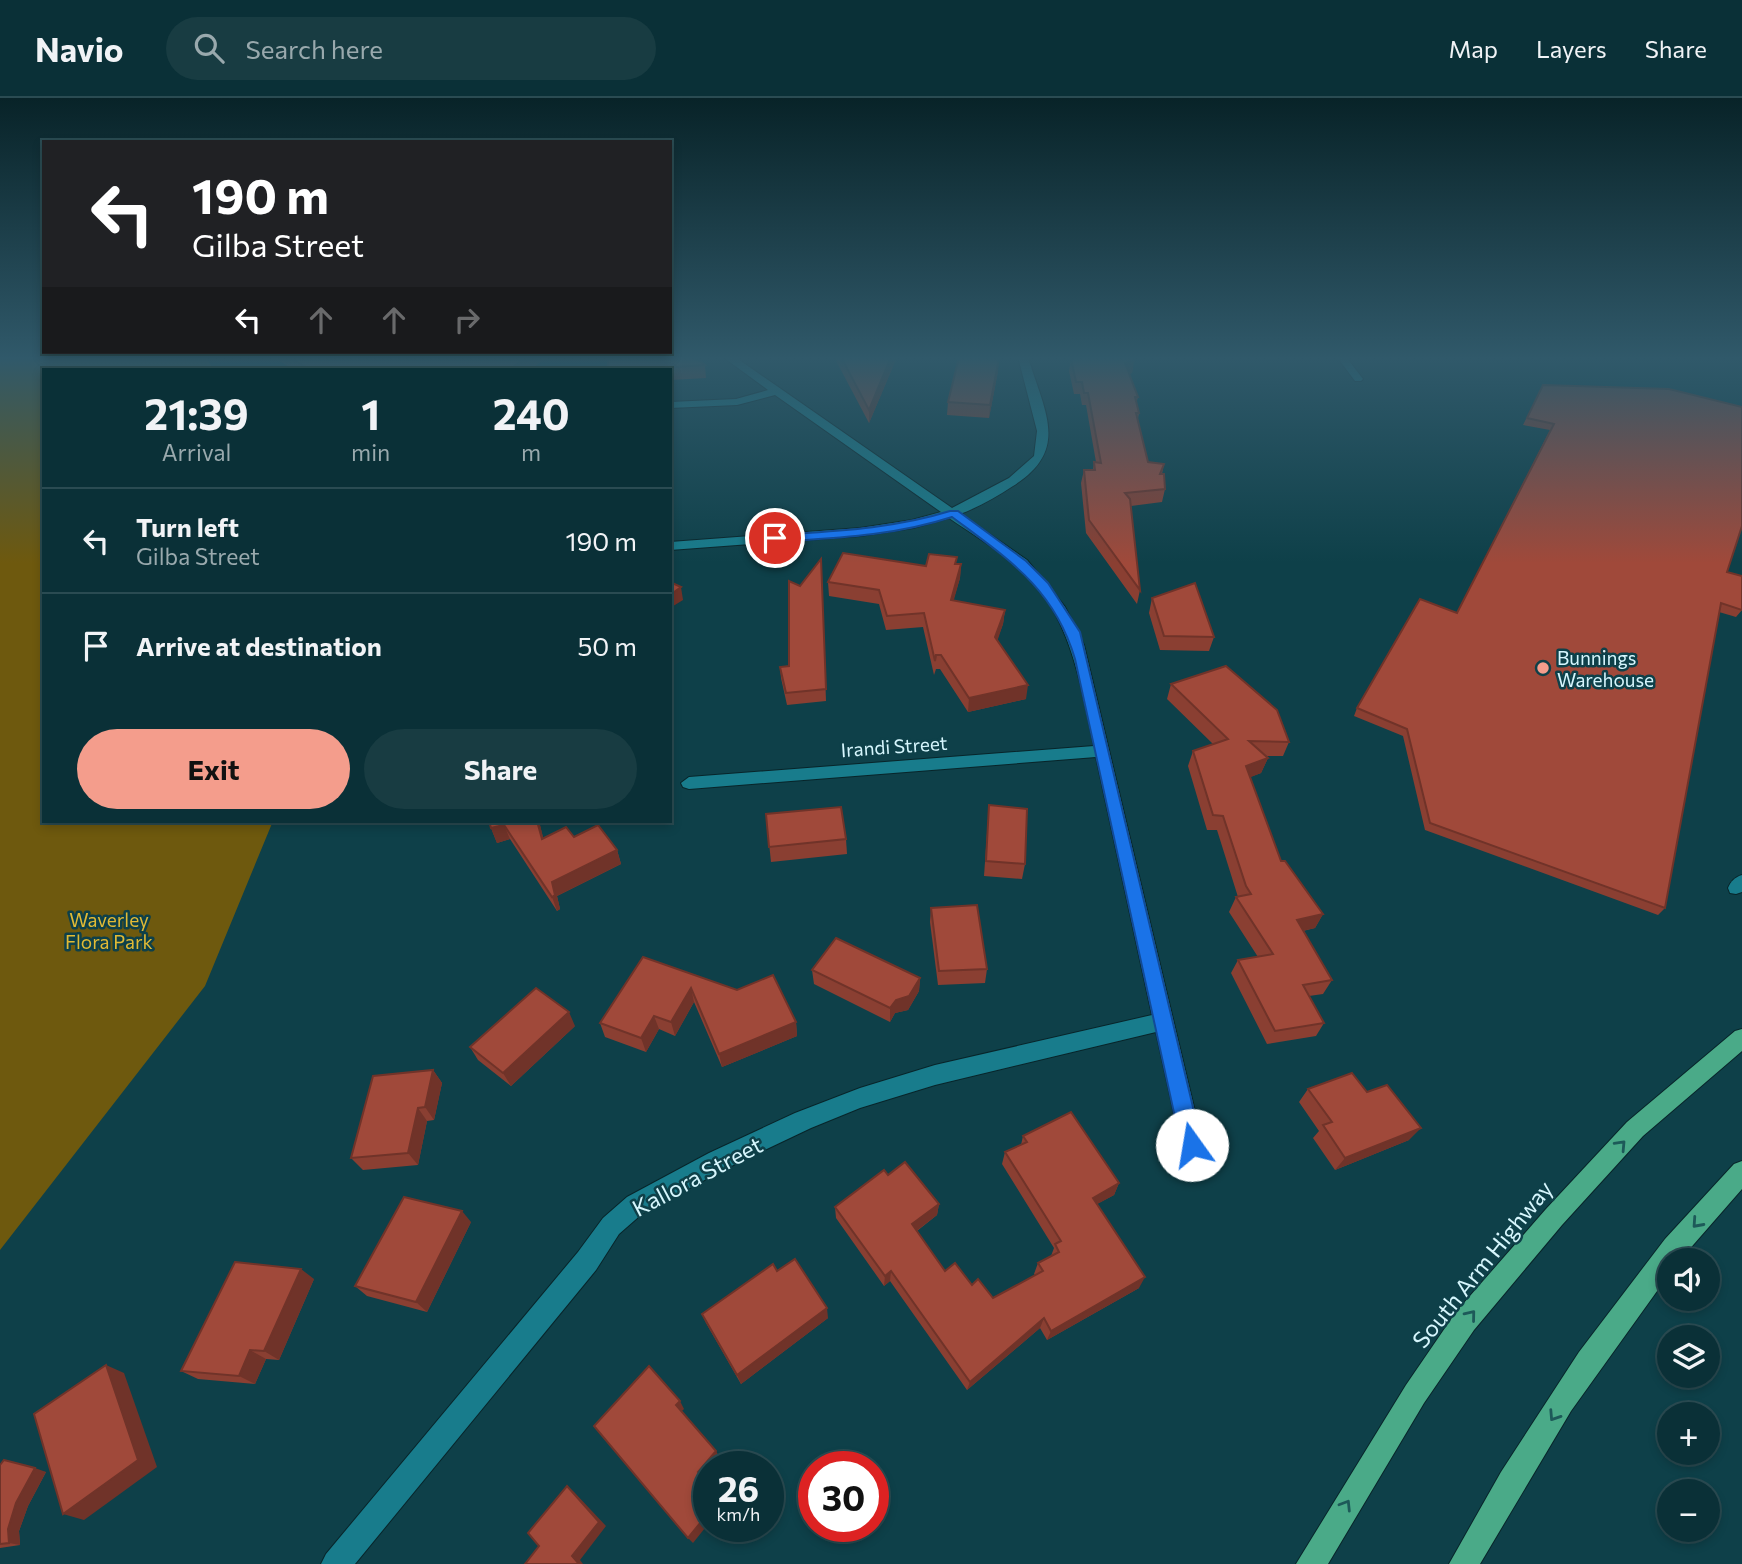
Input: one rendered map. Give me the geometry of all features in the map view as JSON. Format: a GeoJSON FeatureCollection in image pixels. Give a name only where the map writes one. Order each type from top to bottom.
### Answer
{"type":"FeatureCollection","features":[{"type":"Feature","properties":{"kind":"main road","name":"South Arm Highway"},"geometry":{"type":"LineString","coordinates":[[1311,1564],[1415,1394],[1465,1321],[1554,1217],[1635,1129],[1742,1038]]}},
{"type":"Feature","properties":{"kind":"main road"},"geometry":{"type":"LineString","coordinates":[[1464,1564],[1505,1491],[1591,1359],[1674,1248],[1742,1172]]}},
{"type":"Feature","properties":{"kind":"street"},"geometry":{"type":"LineString","coordinates":[[826,425],[954,513],[1022,564],[1044,585],[1074,632],[1192,1145]]}},
{"type":"Feature","properties":{"kind":"street"},"geometry":{"type":"LineString","coordinates":[[672,545],[879,531],[916,526],[954,513],[990,496],[1033,467],[1043,450],[1041,425]]}},
{"type":"Feature","properties":{"kind":"street","name":"Irandi Street"},"geometry":{"type":"LineString","coordinates":[[689,783],[1102,751]]}},
{"type":"Feature","properties":{"kind":"street","name":"Kallora Street"},"geometry":{"type":"LineString","coordinates":[[336,1564],[587,1261],[611,1226],[635,1205],[812,1116],[861,1098],[1163,1020]]}},
{"type":"Feature","properties":{"kind":"green space","name":"Waverley Flora Park"},"geometry":{"type":"Polygon","coordinates":[[[0,425],[42,425],[42,823],[272,823],[205,986],[0,1250],[0,425]]]}},
{"type":"Feature","properties":{"kind":"building"},"geometry":{"type":"Polygon","coordinates":[[[1094,425],[1139,425],[1148,462],[1164,464],[1160,474],[1164,474],[1165,489],[1125,493],[1130,499],[1140,590],[1089,520],[1084,470],[1095,470],[1094,462],[1101,463],[1094,425]]]}},
{"type":"Feature","properties":{"kind":"building","name":"Bunnings Warehouse"},"geometry":{"type":"Polygon","coordinates":[[[1553,425],[1742,425],[1742,526],[1727,572],[1742,576],[1742,610],[1721,603],[1665,908],[1430,823],[1407,729],[1357,708],[1420,599],[1457,613],[1553,425]]]}},
{"type":"Feature","properties":{"kind":"building"},"geometry":{"type":"Polygon","coordinates":[[[843,553],[926,566],[929,554],[957,557],[955,564],[961,564],[951,600],[1005,610],[995,637],[1028,685],[969,698],[941,655],[936,655],[935,661],[924,613],[887,616],[879,590],[828,582],[843,553]]]}},
{"type":"Feature","properties":{"kind":"building"},"geometry":{"type":"Polygon","coordinates":[[[821,559],[826,689],[786,693],[780,667],[789,666],[789,581],[800,586],[821,559]]]}},
{"type":"Feature","properties":{"kind":"building"},"geometry":{"type":"Polygon","coordinates":[[[672,583],[681,587],[672,594],[672,583]]]}},
{"type":"Feature","properties":{"kind":"building"},"geometry":{"type":"Polygon","coordinates":[[[1195,583],[1214,637],[1164,636],[1152,598],[1195,583]]]}},
{"type":"Feature","properties":{"kind":"building"},"geometry":{"type":"Polygon","coordinates":[[[1226,666],[1277,710],[1289,742],[1249,741],[1268,758],[1246,766],[1281,861],[1285,861],[1323,914],[1297,920],[1332,980],[1303,985],[1324,1023],[1275,1031],[1238,960],[1273,954],[1236,897],[1251,894],[1223,816],[1213,815],[1193,751],[1228,739],[1171,684],[1226,666]]]}},
{"type":"Feature","properties":{"kind":"building"},"geometry":{"type":"Polygon","coordinates":[[[989,805],[1027,809],[1025,864],[986,861],[989,805]]]}},
{"type":"Feature","properties":{"kind":"building"},"geometry":{"type":"Polygon","coordinates":[[[841,807],[846,839],[769,847],[766,814],[841,807]]]}},
{"type":"Feature","properties":{"kind":"building"},"geometry":{"type":"Polygon","coordinates":[[[490,823],[538,823],[542,839],[566,827],[574,837],[598,825],[617,850],[552,882],[555,895],[552,897],[504,825],[491,828],[490,823]]]}},
{"type":"Feature","properties":{"kind":"building"},"geometry":{"type":"Polygon","coordinates":[[[977,905],[987,969],[939,971],[931,908],[977,905]]]}},
{"type":"Feature","properties":{"kind":"building"},"geometry":{"type":"Polygon","coordinates":[[[836,938],[920,978],[909,996],[896,1000],[890,1008],[812,970],[836,938]]]}},
{"type":"Feature","properties":{"kind":"building"},"geometry":{"type":"Polygon","coordinates":[[[643,957],[737,990],[773,975],[796,1022],[719,1054],[691,988],[671,1022],[654,1016],[641,1038],[600,1023],[643,957]]]}},
{"type":"Feature","properties":{"kind":"building"},"geometry":{"type":"Polygon","coordinates":[[[536,988],[569,1012],[503,1073],[470,1047],[536,988]]]}},
{"type":"Feature","properties":{"kind":"building"},"geometry":{"type":"Polygon","coordinates":[[[433,1070],[425,1107],[418,1108],[408,1153],[351,1158],[373,1076],[433,1070]]]}},
{"type":"Feature","properties":{"kind":"building"},"geometry":{"type":"Polygon","coordinates":[[[1352,1073],[1367,1092],[1387,1085],[1421,1128],[1345,1158],[1323,1125],[1332,1122],[1308,1089],[1352,1073]]]}},
{"type":"Feature","properties":{"kind":"building"},"geometry":{"type":"Polygon","coordinates":[[[1071,1112],[1119,1183],[1093,1198],[1145,1277],[1051,1331],[1044,1318],[970,1382],[891,1271],[885,1276],[835,1207],[884,1170],[888,1175],[905,1162],[939,1204],[912,1224],[945,1271],[955,1263],[972,1285],[978,1279],[993,1298],[1043,1271],[1038,1263],[1059,1252],[1055,1244],[1061,1241],[1005,1152],[1027,1142],[1023,1136],[1071,1112]]]}},
{"type":"Feature","properties":{"kind":"building"},"geometry":{"type":"Polygon","coordinates":[[[404,1197],[462,1211],[416,1302],[355,1286],[404,1197]]]}},
{"type":"Feature","properties":{"kind":"building"},"geometry":{"type":"Polygon","coordinates":[[[795,1259],[827,1308],[737,1375],[702,1314],[773,1264],[777,1271],[795,1259]]]}},
{"type":"Feature","properties":{"kind":"building"},"geometry":{"type":"Polygon","coordinates":[[[235,1262],[301,1269],[264,1351],[250,1350],[239,1376],[181,1371],[235,1262]]]}},
{"type":"Feature","properties":{"kind":"building"},"geometry":{"type":"Polygon","coordinates":[[[106,1365],[138,1460],[63,1514],[34,1414],[106,1365]]]}},
{"type":"Feature","properties":{"kind":"building"},"geometry":{"type":"Polygon","coordinates":[[[649,1366],[680,1401],[676,1405],[716,1451],[693,1451],[693,1532],[688,1538],[594,1426],[649,1366]]]}},
{"type":"Feature","properties":{"kind":"building"},"geometry":{"type":"Polygon","coordinates":[[[4,1460],[35,1468],[16,1503],[8,1529],[9,1543],[0,1544],[0,1465],[4,1460]]]}},
{"type":"Feature","properties":{"kind":"building"},"geometry":{"type":"Polygon","coordinates":[[[567,1486],[599,1522],[572,1556],[579,1564],[525,1564],[539,1546],[528,1533],[567,1486]]]}},
{"type":"Feature","properties":{"kind":"place","name":"Bunnings Warehouse"},"geometry":{"type":"Point","coordinates":[1543,668]}},
{"type":"Feature","properties":{"kind":"route"},"geometry":{"type":"LineString","coordinates":[[775,538],[916,526],[954,513],[1022,564],[1044,585],[1060,608],[1074,632],[1082,659],[1192,1145]]}}]}
